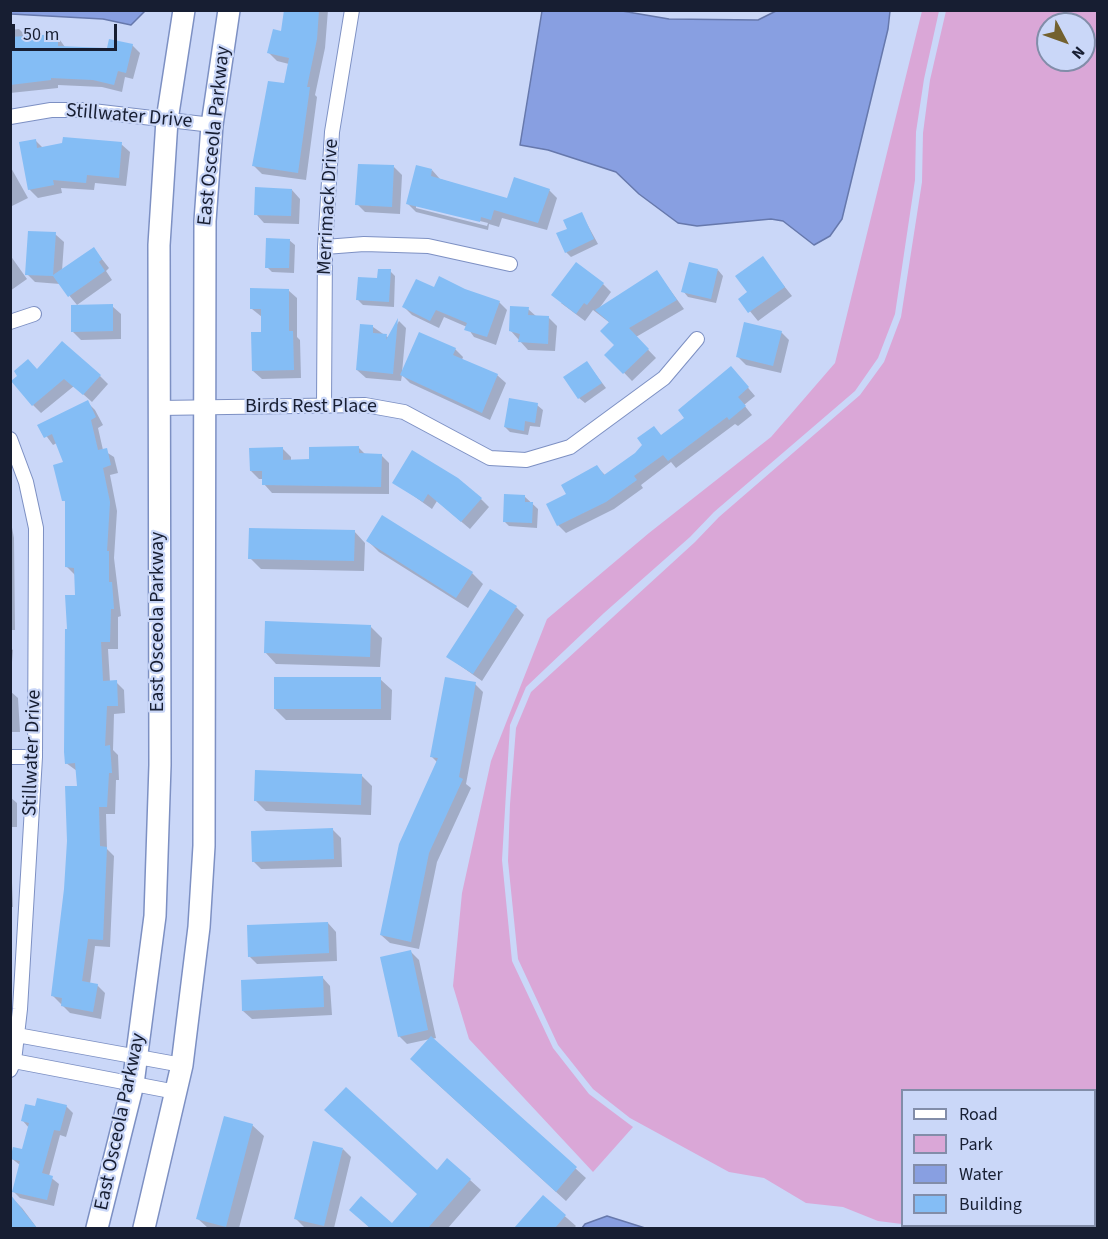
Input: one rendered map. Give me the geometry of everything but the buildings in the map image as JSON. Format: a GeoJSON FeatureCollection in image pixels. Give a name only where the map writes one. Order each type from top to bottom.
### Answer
{"type":"FeatureCollection","features":[{"type":"Feature","properties":{"kind":"main road","name":"East Osceola Parkway"},"geometry":{"type":"LineString","coordinates":[[97,1228],[133,1084],[155,916],[159,849],[159,245],[167,120],[184,10]]}},
{"type":"Feature","properties":{"kind":"main road","name":"East Osceola Parkway"},"geometry":{"type":"LineString","coordinates":[[144,1228],[182,1065],[193,991],[204,846],[205,231],[212,125],[229,10]]}},
{"type":"Feature","properties":{"kind":"street","name":"Merrimack Drive"},"geometry":{"type":"LineString","coordinates":[[324,406],[325,247],[332,132],[352,10]]}},
{"type":"Feature","properties":{"kind":"street","name":"Stillwater Drive"},"geometry":{"type":"LineString","coordinates":[[10,117],[51,110],[84,110],[212,125]]}},
{"type":"Feature","properties":{"kind":"street"},"geometry":{"type":"LineString","coordinates":[[325,247],[364,244],[428,246],[510,264]]}},
{"type":"Feature","properties":{"kind":"street"},"geometry":{"type":"LineString","coordinates":[[10,322],[34,314]]}},
{"type":"Feature","properties":{"kind":"street","name":"Birds Rest Place"},"geometry":{"type":"LineString","coordinates":[[159,408],[365,405],[404,412],[490,458],[526,460],[570,447],[664,378],[697,339]]}},
{"type":"Feature","properties":{"kind":"street","name":"Stillwater Drive"},"geometry":{"type":"LineString","coordinates":[[10,439],[26,482],[36,528],[35,757],[17,1035],[12,1065]]}},
{"type":"Feature","properties":{"kind":"street"},"geometry":{"type":"LineString","coordinates":[[10,757],[35,757]]}},
{"type":"Feature","properties":{"kind":"street"},"geometry":{"type":"LineString","coordinates":[[17,1035],[182,1065]]}},
{"type":"Feature","properties":{"kind":"street"},"geometry":{"type":"LineString","coordinates":[[12,1065],[176,1092]]}},
{"type":"Feature","properties":{"kind":"green space"},"geometry":{"type":"Polygon","coordinates":[[[922,11],[939,11],[924,79],[916,132],[915,180],[895,314],[878,358],[855,391],[714,512],[690,537],[604,613],[526,687],[510,725],[502,860],[512,961],[553,1048],[589,1094],[633,1127],[593,1172],[469,1039],[453,986],[462,893],[491,761],[547,619],[649,533],[771,437],[835,363],[922,11]]]}},
{"type":"Feature","properties":{"kind":"green space"},"geometry":{"type":"Polygon","coordinates":[[[946,11],[1097,11],[1097,1228],[917,1227],[1096,1227],[1096,1089],[901,1089],[901,1224],[878,1221],[843,1207],[806,1203],[764,1178],[729,1172],[630,1118],[593,1089],[558,1045],[518,959],[508,861],[510,804],[516,728],[531,692],[695,542],[719,517],[860,395],[884,362],[901,317],[922,182],[923,133],[930,80],[946,11]]]}},
{"type":"Feature","properties":{"kind":"water"},"geometry":{"type":"Polygon","coordinates":[[[10,11],[145,11],[131,25],[103,19],[11,14],[10,11]]]}},
{"type":"Feature","properties":{"kind":"water"},"geometry":{"type":"Polygon","coordinates":[[[542,11],[622,11],[669,19],[758,20],[776,11],[890,11],[888,29],[842,219],[830,236],[814,245],[783,221],[771,219],[697,226],[678,223],[639,194],[616,172],[548,150],[520,145],[542,11]]]}},
{"type":"Feature","properties":{"kind":"water"},"geometry":{"type":"Polygon","coordinates":[[[607,1216],[645,1228],[582,1228],[585,1224],[607,1216]]]}}]}
